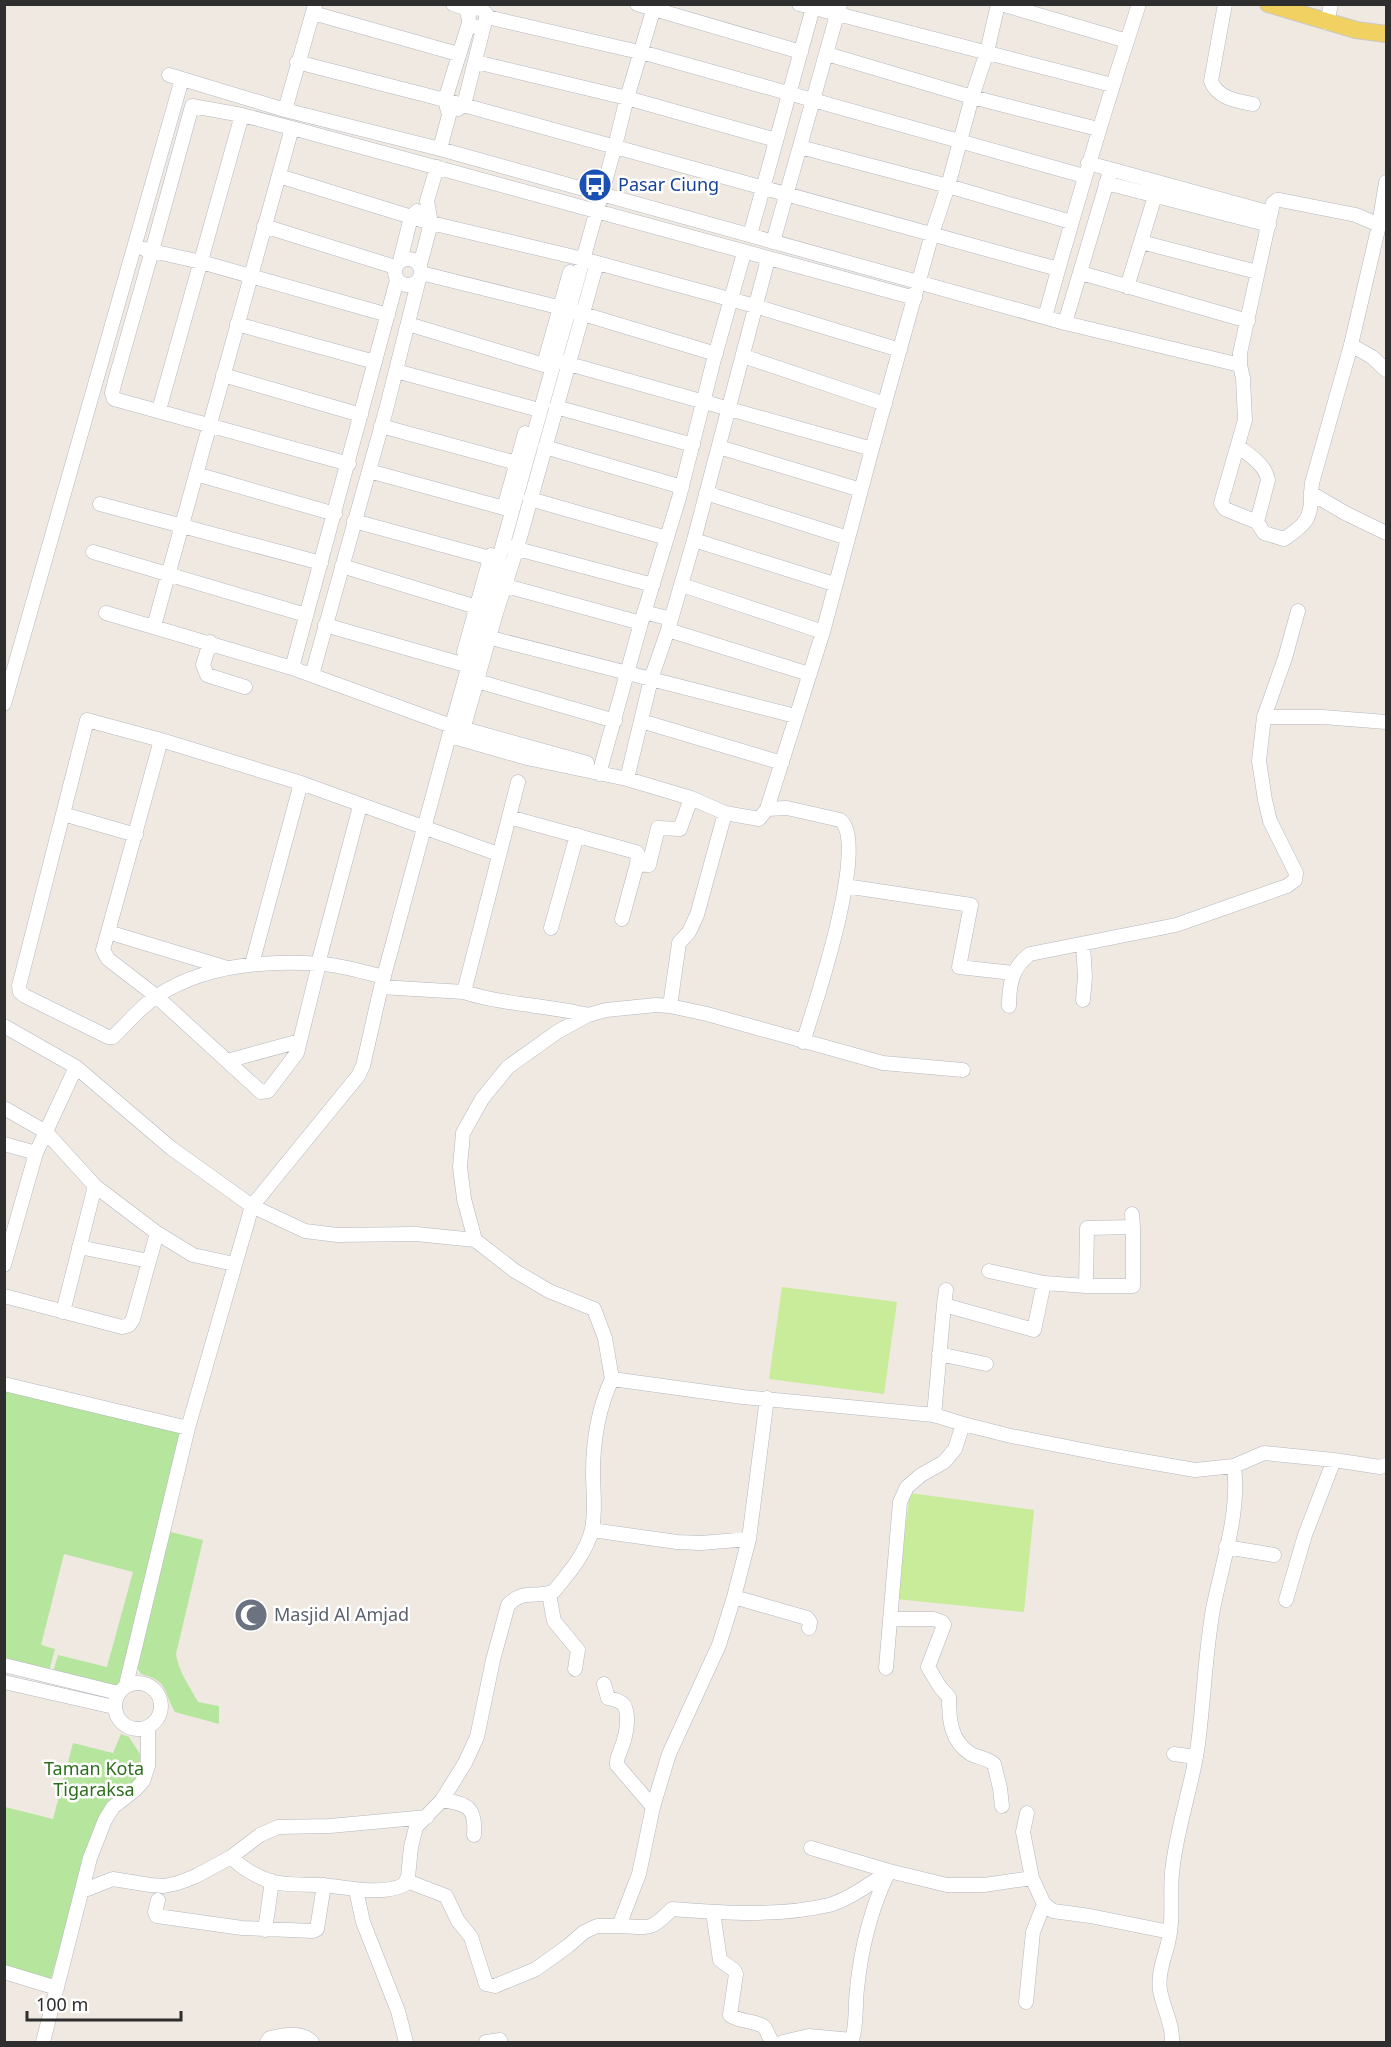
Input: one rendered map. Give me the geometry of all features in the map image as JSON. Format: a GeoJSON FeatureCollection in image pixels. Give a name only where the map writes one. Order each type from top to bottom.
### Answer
{"type":"FeatureCollection","features":[{"type":"Feature","properties":{"kind":"main road"},"geometry":{"type":"LineString","coordinates":[[1268,4],[1327,23],[1386,34]]}},
{"type":"Feature","properties":{"kind":"street"},"geometry":{"type":"LineString","coordinates":[[453,4],[472,11]]}},
{"type":"Feature","properties":{"kind":"street"},"geometry":{"type":"LineString","coordinates":[[638,4],[655,7],[801,52]]}},
{"type":"Feature","properties":{"kind":"street"},"geometry":{"type":"LineString","coordinates":[[799,4],[838,10],[1112,85]]}},
{"type":"Feature","properties":{"kind":"street"},"geometry":{"type":"LineString","coordinates":[[106,613],[292,668],[527,758],[600,770],[691,798],[725,813],[759,819],[767,809],[823,632],[834,584],[932,234],[948,186],[999,4],[1127,41]]}},
{"type":"Feature","properties":{"kind":"street"},"geometry":{"type":"LineString","coordinates":[[1045,317],[1098,129],[1139,4]]}},
{"type":"Feature","properties":{"kind":"street"},"geometry":{"type":"LineString","coordinates":[[1225,4],[1211,81],[1214,89],[1221,94],[1253,104]]}},
{"type":"Feature","properties":{"kind":"street"},"geometry":{"type":"LineString","coordinates":[[1327,23],[1331,4]]}},
{"type":"Feature","properties":{"kind":"street"},"geometry":{"type":"LineString","coordinates":[[750,235],[813,6]]}},
{"type":"Feature","properties":{"kind":"street"},"geometry":{"type":"LineString","coordinates":[[4,1665],[122,1689],[136,1683],[145,1684],[153,1688],[159,1696],[160,1714],[148,1728],[136,1730],[125,1727],[117,1719],[114,1707],[122,1689],[188,1428],[234,1264],[252,1206],[358,1076],[363,1066],[382,982],[424,828],[472,670],[486,610],[504,508],[527,466],[545,447],[569,364],[570,310],[579,258],[596,212],[655,7]]}},
{"type":"Feature","properties":{"kind":"street"},"geometry":{"type":"LineString","coordinates":[[285,110],[314,8],[458,54]]}},
{"type":"Feature","properties":{"kind":"street"},"geometry":{"type":"LineString","coordinates":[[773,242],[838,10]]}},
{"type":"Feature","properties":{"kind":"street"},"geometry":{"type":"LineString","coordinates":[[472,11],[476,27],[487,15]]}},
{"type":"Feature","properties":{"kind":"street"},"geometry":{"type":"LineString","coordinates":[[440,149],[449,115],[445,100],[472,11]]}},
{"type":"Feature","properties":{"kind":"street"},"geometry":{"type":"LineString","coordinates":[[487,15],[641,53],[960,141],[1086,169],[1270,219]]}},
{"type":"Feature","properties":{"kind":"street"},"geometry":{"type":"LineString","coordinates":[[449,115],[464,105],[487,15]]}},
{"type":"Feature","properties":{"kind":"street"},"geometry":{"type":"LineString","coordinates":[[827,54],[972,97],[1098,129]]}},
{"type":"Feature","properties":{"kind":"street"},"geometry":{"type":"LineString","coordinates":[[297,62],[615,146],[1058,269]]}},
{"type":"Feature","properties":{"kind":"street"},"geometry":{"type":"LineString","coordinates":[[476,62],[627,98],[776,140]]}},
{"type":"Feature","properties":{"kind":"street"},"geometry":{"type":"LineString","coordinates":[[4,704],[135,246],[176,77],[285,110],[440,149],[1065,323],[1240,365]]}},
{"type":"Feature","properties":{"kind":"street"},"geometry":{"type":"LineString","coordinates":[[349,464],[114,399],[112,393],[192,106],[242,115],[437,166],[744,253],[915,298]]}},
{"type":"Feature","properties":{"kind":"street"},"geometry":{"type":"LineString","coordinates":[[159,410],[242,115]]}},
{"type":"Feature","properties":{"kind":"street"},"geometry":{"type":"LineString","coordinates":[[154,626],[292,128]]}},
{"type":"Feature","properties":{"kind":"street"},"geometry":{"type":"LineString","coordinates":[[800,147],[948,186],[1071,222]]}},
{"type":"Feature","properties":{"kind":"street"},"geometry":{"type":"LineString","coordinates":[[312,675],[408,324],[431,223],[427,201],[437,166]]}},
{"type":"Feature","properties":{"kind":"street"},"geometry":{"type":"LineString","coordinates":[[279,176],[431,223],[579,258],[755,306],[900,350]]}},
{"type":"Feature","properties":{"kind":"street"},"geometry":{"type":"LineString","coordinates":[[1108,176],[1155,196],[1270,219]]}},
{"type":"Feature","properties":{"kind":"street"},"geometry":{"type":"LineString","coordinates":[[1065,323],[1108,176]]}},
{"type":"Feature","properties":{"kind":"street"},"geometry":{"type":"LineString","coordinates":[[1379,225],[1356,215],[1277,200],[1273,203],[1240,353],[1245,420],[1221,503],[1225,509],[1257,522],[1264,533],[1284,539],[1305,522],[1311,512],[1312,483],[1351,345],[1379,225],[1386,182]]}},
{"type":"Feature","properties":{"kind":"street"},"geometry":{"type":"LineString","coordinates":[[1127,287],[1155,196]]}},
{"type":"Feature","properties":{"kind":"street"},"geometry":{"type":"LineString","coordinates":[[292,668],[349,464],[411,217],[427,201]]}},
{"type":"Feature","properties":{"kind":"street"},"geometry":{"type":"LineString","coordinates":[[264,226],[397,269],[409,285],[420,272]]}},
{"type":"Feature","properties":{"kind":"street"},"geometry":{"type":"LineString","coordinates":[[1141,242],[1257,272]]}},
{"type":"Feature","properties":{"kind":"street"},"geometry":{"type":"LineString","coordinates":[[135,246],[201,262],[388,315]]}},
{"type":"Feature","properties":{"kind":"street"},"geometry":{"type":"LineString","coordinates":[[600,770],[682,486],[744,253]]}},
{"type":"Feature","properties":{"kind":"street"},"geometry":{"type":"LineString","coordinates":[[397,269],[411,258],[420,272],[570,310],[715,356],[743,355]]}},
{"type":"Feature","properties":{"kind":"street"},"geometry":{"type":"LineString","coordinates":[[627,779],[651,679],[694,540],[768,259]]}},
{"type":"Feature","properties":{"kind":"street"},"geometry":{"type":"LineString","coordinates":[[486,610],[506,586],[530,499],[527,466],[532,408],[570,310],[597,263]]}},
{"type":"Feature","properties":{"kind":"street"},"geometry":{"type":"LineString","coordinates":[[1080,273],[1248,321]]}},
{"type":"Feature","properties":{"kind":"street"},"geometry":{"type":"LineString","coordinates":[[237,324],[375,362]]}},
{"type":"Feature","properties":{"kind":"street"},"geometry":{"type":"LineString","coordinates":[[408,324],[548,362],[569,364],[872,449]]}},
{"type":"Feature","properties":{"kind":"street"},"geometry":{"type":"LineString","coordinates":[[720,337],[743,355],[885,404]]}},
{"type":"Feature","properties":{"kind":"street"},"geometry":{"type":"LineString","coordinates":[[1351,345],[1372,357],[1386,370]]}},
{"type":"Feature","properties":{"kind":"street"},"geometry":{"type":"LineString","coordinates":[[472,670],[491,638],[486,610],[490,558],[499,544],[527,466],[548,362]]}},
{"type":"Feature","properties":{"kind":"street"},"geometry":{"type":"LineString","coordinates":[[396,371],[532,408]]}},
{"type":"Feature","properties":{"kind":"street"},"geometry":{"type":"LineString","coordinates":[[223,375],[361,414],[380,428],[527,466]]}},
{"type":"Feature","properties":{"kind":"street"},"geometry":{"type":"LineString","coordinates":[[556,407],[693,445]]}},
{"type":"Feature","properties":{"kind":"street"},"geometry":{"type":"LineString","coordinates":[[361,414],[386,410]]}},
{"type":"Feature","properties":{"kind":"street"},"geometry":{"type":"LineString","coordinates":[[1238,446],[1267,473],[1268,480],[1257,522]]}},
{"type":"Feature","properties":{"kind":"street"},"geometry":{"type":"LineString","coordinates":[[545,447],[706,493],[848,538]]}},
{"type":"Feature","properties":{"kind":"street"},"geometry":{"type":"LineString","coordinates":[[719,447],[861,490]]}},
{"type":"Feature","properties":{"kind":"street"},"geometry":{"type":"LineString","coordinates":[[369,471],[504,508]]}},
{"type":"Feature","properties":{"kind":"street"},"geometry":{"type":"LineString","coordinates":[[196,474],[335,514]]}},
{"type":"Feature","properties":{"kind":"street"},"geometry":{"type":"LineString","coordinates":[[682,486],[706,493]]}},
{"type":"Feature","properties":{"kind":"street"},"geometry":{"type":"LineString","coordinates":[[1311,492],[1345,513],[1386,533]]}},
{"type":"Feature","properties":{"kind":"street"},"geometry":{"type":"LineString","coordinates":[[530,499],[667,538]]}},
{"type":"Feature","properties":{"kind":"street"},"geometry":{"type":"LineString","coordinates":[[100,504],[321,563],[343,562],[486,610]]}},
{"type":"Feature","properties":{"kind":"street"},"geometry":{"type":"LineString","coordinates":[[354,521],[490,558]]}},
{"type":"Feature","properties":{"kind":"street"},"geometry":{"type":"LineString","coordinates":[[694,540],[834,584]]}},
{"type":"Feature","properties":{"kind":"street"},"geometry":{"type":"LineString","coordinates":[[499,544],[653,585]]}},
{"type":"Feature","properties":{"kind":"street"},"geometry":{"type":"LineString","coordinates":[[93,552],[306,615]]}},
{"type":"Feature","properties":{"kind":"street"},"geometry":{"type":"LineString","coordinates":[[321,563],[337,580]]}},
{"type":"Feature","properties":{"kind":"street"},"geometry":{"type":"LineString","coordinates":[[681,585],[823,632]]}},
{"type":"Feature","properties":{"kind":"street"},"geometry":{"type":"LineString","coordinates":[[506,586],[641,623],[809,674]]}},
{"type":"Feature","properties":{"kind":"street"},"geometry":{"type":"LineString","coordinates":[[1009,1006],[1013,973],[1024,958],[1030,954],[1176,925],[1287,886],[1295,880],[1296,873],[1270,821],[1264,800],[1259,761],[1264,717],[1285,658],[1298,611]]}},
{"type":"Feature","properties":{"kind":"street"},"geometry":{"type":"LineString","coordinates":[[641,623],[667,631]]}},
{"type":"Feature","properties":{"kind":"street"},"geometry":{"type":"LineString","coordinates":[[325,626],[472,670],[615,721]]}},
{"type":"Feature","properties":{"kind":"street"},"geometry":{"type":"LineString","coordinates":[[491,638],[795,716]]}},
{"type":"Feature","properties":{"kind":"street"},"geometry":{"type":"LineString","coordinates":[[210,642],[202,665],[207,675],[245,687]]}},
{"type":"Feature","properties":{"kind":"street"},"geometry":{"type":"LineString","coordinates":[[1264,717],[1323,717],[1386,722]]}},
{"type":"Feature","properties":{"kind":"street"},"geometry":{"type":"LineString","coordinates":[[498,854],[360,806],[302,783],[87,720],[19,986],[20,992],[56,1013],[108,1037],[113,1037],[156,996],[196,977],[252,964],[318,964],[344,967],[382,982],[464,992],[489,1000],[548,1007],[588,1016]]}},
{"type":"Feature","properties":{"kind":"street"},"geometry":{"type":"LineString","coordinates":[[641,721],[782,763]]}},
{"type":"Feature","properties":{"kind":"street"},"geometry":{"type":"LineString","coordinates":[[161,740],[103,950],[108,959],[156,996],[261,1092],[268,1091],[297,1053],[360,806]]}},
{"type":"Feature","properties":{"kind":"street"},"geometry":{"type":"LineString","coordinates":[[464,992],[518,782]]}},
{"type":"Feature","properties":{"kind":"street"},"geometry":{"type":"LineString","coordinates":[[252,964],[302,783]]}},
{"type":"Feature","properties":{"kind":"street"},"geometry":{"type":"LineString","coordinates":[[638,864],[649,865],[658,828],[680,829],[691,798]]}},
{"type":"Feature","properties":{"kind":"street"},"geometry":{"type":"LineString","coordinates":[[767,809],[787,808],[840,820],[844,823],[849,848],[839,923],[803,1042]]}},
{"type":"Feature","properties":{"kind":"street"},"geometry":{"type":"LineString","coordinates":[[670,1006],[679,943],[689,932],[697,915],[725,813]]}},
{"type":"Feature","properties":{"kind":"street"},"geometry":{"type":"LineString","coordinates":[[63,814],[136,835]]}},
{"type":"Feature","properties":{"kind":"street"},"geometry":{"type":"LineString","coordinates":[[509,817],[634,850],[638,854],[638,864],[622,919]]}},
{"type":"Feature","properties":{"kind":"street"},"geometry":{"type":"LineString","coordinates":[[551,928],[577,834]]}},
{"type":"Feature","properties":{"kind":"street"},"geometry":{"type":"LineString","coordinates":[[845,886],[971,904],[959,967],[1013,973]]}},
{"type":"Feature","properties":{"kind":"street"},"geometry":{"type":"LineString","coordinates":[[108,932],[228,969]]}},
{"type":"Feature","properties":{"kind":"street"},"geometry":{"type":"LineString","coordinates":[[1083,944],[1083,1000]]}},
{"type":"Feature","properties":{"kind":"street"},"geometry":{"type":"LineString","coordinates":[[475,1240],[464,1199],[460,1167],[463,1133],[482,1099],[508,1067],[557,1032],[588,1016],[606,1010],[656,1005],[670,1006],[707,1014],[883,1063],[963,1070]]}},
{"type":"Feature","properties":{"kind":"street"},"geometry":{"type":"LineString","coordinates":[[4,1026],[76,1068],[171,1148],[252,1206],[305,1231],[337,1235],[416,1234],[475,1240],[515,1271],[549,1291],[594,1310],[605,1338],[612,1379],[604,1397],[596,1427],[593,1474],[596,1502],[592,1530],[585,1548],[554,1591],[549,1594],[527,1593],[514,1599],[508,1605],[493,1660],[477,1737],[465,1763],[442,1800],[416,1829],[411,1846],[407,1881],[404,1885],[393,1888],[356,1890],[272,1881],[243,1868],[231,1857]]}},
{"type":"Feature","properties":{"kind":"street"},"geometry":{"type":"LineString","coordinates":[[227,1061],[300,1041]]}},
{"type":"Feature","properties":{"kind":"street"},"geometry":{"type":"LineString","coordinates":[[4,1265],[36,1153],[76,1068]]}},
{"type":"Feature","properties":{"kind":"street"},"geometry":{"type":"LineString","coordinates":[[4,1107],[46,1132],[95,1186],[157,1233],[194,1254],[234,1264]]}},
{"type":"Feature","properties":{"kind":"street"},"geometry":{"type":"LineString","coordinates":[[4,1144],[36,1153]]}},
{"type":"Feature","properties":{"kind":"street"},"geometry":{"type":"LineString","coordinates":[[63,1312],[95,1186]]}},
{"type":"Feature","properties":{"kind":"street"},"geometry":{"type":"LineString","coordinates":[[989,1271],[1044,1283],[1086,1286],[1133,1286],[1132,1220],[1087,1228],[1086,1286]]}},
{"type":"Feature","properties":{"kind":"street"},"geometry":{"type":"LineString","coordinates":[[4,1296],[122,1327],[129,1325],[133,1319],[157,1233]]}},
{"type":"Feature","properties":{"kind":"street"},"geometry":{"type":"LineString","coordinates":[[79,1247],[149,1261]]}},
{"type":"Feature","properties":{"kind":"street"},"geometry":{"type":"LineString","coordinates":[[944,1305],[1034,1330],[1044,1283]]}},
{"type":"Feature","properties":{"kind":"street"},"geometry":{"type":"LineString","coordinates":[[934,1415],[946,1290]]}},
{"type":"Feature","properties":{"kind":"street"},"geometry":{"type":"LineString","coordinates":[[939,1354],[986,1364]]}},
{"type":"Feature","properties":{"kind":"street"},"geometry":{"type":"LineString","coordinates":[[612,1379],[743,1397],[934,1415],[963,1425],[1108,1455],[1195,1470],[1234,1466],[1264,1453],[1380,1467],[1386,1465]]}},
{"type":"Feature","properties":{"kind":"street"},"geometry":{"type":"LineString","coordinates":[[4,1384],[188,1428]]}},
{"type":"Feature","properties":{"kind":"street"},"geometry":{"type":"LineString","coordinates":[[619,1926],[639,1874],[653,1807],[669,1754],[719,1645],[734,1597],[749,1539],[767,1398]]}},
{"type":"Feature","properties":{"kind":"street"},"geometry":{"type":"LineString","coordinates":[[886,1668],[900,1502],[907,1487],[921,1475],[944,1462],[955,1449],[963,1425]]}},
{"type":"Feature","properties":{"kind":"street"},"geometry":{"type":"LineString","coordinates":[[1286,1600],[1305,1535],[1334,1460]]}},
{"type":"Feature","properties":{"kind":"street"},"geometry":{"type":"LineString","coordinates":[[1172,2043],[1168,2015],[1160,1989],[1160,1974],[1170,1932],[1172,1874],[1178,1833],[1196,1756],[1207,1641],[1235,1499],[1234,1466]]}},
{"type":"Feature","properties":{"kind":"street"},"geometry":{"type":"LineString","coordinates":[[592,1530],[677,1542],[701,1543],[749,1539]]}},
{"type":"Feature","properties":{"kind":"street"},"geometry":{"type":"LineString","coordinates":[[1226,1547],[1274,1555]]}},
{"type":"Feature","properties":{"kind":"street"},"geometry":{"type":"LineString","coordinates":[[549,1594],[554,1621],[578,1650],[575,1669]]}},
{"type":"Feature","properties":{"kind":"street"},"geometry":{"type":"LineString","coordinates":[[734,1597],[807,1618],[810,1622],[809,1628]]}},
{"type":"Feature","properties":{"kind":"street"},"geometry":{"type":"LineString","coordinates":[[891,1619],[934,1619],[944,1625],[928,1667],[949,1697],[949,1721],[954,1735],[970,1753],[994,1764],[1002,1806]]}},
{"type":"Feature","properties":{"kind":"street"},"geometry":{"type":"LineString","coordinates":[[4,1682],[114,1707]]}},
{"type":"Feature","properties":{"kind":"street"},"geometry":{"type":"LineString","coordinates":[[604,1684],[608,1698],[620,1701],[625,1706],[627,1727],[617,1765],[653,1807]]}},
{"type":"Feature","properties":{"kind":"street"},"geometry":{"type":"LineString","coordinates":[[44,2043],[90,1858],[105,1820],[113,1807],[143,1781],[148,1766],[148,1728]]}},
{"type":"Feature","properties":{"kind":"street"},"geometry":{"type":"LineString","coordinates":[[1174,1754],[1196,1756]]}},
{"type":"Feature","properties":{"kind":"street"},"geometry":{"type":"LineString","coordinates":[[442,1800],[461,1803],[472,1811],[475,1821],[474,1835]]}},
{"type":"Feature","properties":{"kind":"street"},"geometry":{"type":"LineString","coordinates":[[1027,1813],[1023,1832],[1032,1878],[1044,1904],[1053,1911],[1170,1932]]}},
{"type":"Feature","properties":{"kind":"street"},"geometry":{"type":"LineString","coordinates":[[82,1891],[113,1879],[164,1886],[178,1883],[231,1857],[260,1835],[278,1827],[330,1826],[427,1817]]}},
{"type":"Feature","properties":{"kind":"street"},"geometry":{"type":"LineString","coordinates":[[811,1848],[947,1885],[984,1885],[1032,1878]]}},
{"type":"Feature","properties":{"kind":"street"},"geometry":{"type":"LineString","coordinates":[[407,1881],[446,1896],[462,1926],[471,1937],[486,1984],[495,1986],[536,1969],[591,1929],[619,1926],[651,1927],[672,1909],[713,1912],[778,1912],[831,1904],[889,1871]]}},
{"type":"Feature","properties":{"kind":"street"},"geometry":{"type":"LineString","coordinates":[[783,2043],[809,2036],[852,2040],[857,1987],[866,1941],[878,1894],[889,1871]]}},
{"type":"Feature","properties":{"kind":"street"},"geometry":{"type":"LineString","coordinates":[[265,1930],[272,1881]]}},
{"type":"Feature","properties":{"kind":"street"},"geometry":{"type":"LineString","coordinates":[[158,1900],[155,1912],[157,1916],[265,1930],[315,1931],[324,1885]]}},
{"type":"Feature","properties":{"kind":"street"},"geometry":{"type":"LineString","coordinates":[[356,1890],[363,1922],[398,2011],[406,2043]]}},
{"type":"Feature","properties":{"kind":"street"},"geometry":{"type":"LineString","coordinates":[[1026,2002],[1033,1932],[1044,1904]]}},
{"type":"Feature","properties":{"kind":"street"},"geometry":{"type":"LineString","coordinates":[[713,1912],[720,1960],[736,1974],[730,2015],[762,2025],[773,2043]]}},
{"type":"Feature","properties":{"kind":"street"},"geometry":{"type":"LineString","coordinates":[[4,1972],[57,1988]]}},
{"type":"Feature","properties":{"kind":"street"},"geometry":{"type":"LineString","coordinates":[[267,2043],[270,2038],[297,2035],[304,2036],[312,2043]]}},
{"type":"Feature","properties":{"kind":"green space"},"geometry":{"type":"Polygon","coordinates":[[[782,1287],[897,1302],[884,1394],[769,1379],[782,1287]]]}},
{"type":"Feature","properties":{"kind":"green space"},"geometry":{"type":"Polygon","coordinates":[[[4,1387],[186,1428],[125,1684],[117,1690],[52,1676],[58,1655],[107,1667],[133,1572],[64,1554],[41,1645],[55,1649],[48,1675],[5,1664],[4,1387]]]}},
{"type":"Feature","properties":{"kind":"green space"},"geometry":{"type":"Polygon","coordinates":[[[910,1493],[1034,1510],[1024,1612],[896,1599],[910,1493]]]}},
{"type":"Feature","properties":{"kind":"green space"},"geometry":{"type":"Polygon","coordinates":[[[167,1531],[203,1540],[176,1654],[182,1673],[198,1702],[219,1706],[219,1724],[175,1712],[161,1684],[141,1674],[135,1665],[167,1531]]]}},
{"type":"Feature","properties":{"kind":"green space","name":"Taman Kota Tigaraksa"},"geometry":{"type":"Polygon","coordinates":[[[121,1734],[129,1737],[140,1754],[140,1772],[86,1857],[50,1982],[5,1970],[5,1807],[53,1819],[73,1743],[113,1753],[121,1734]]]}},
{"type":"Feature","properties":{"kind":"place","name":"Pasar Ciung"},"geometry":{"type":"Point","coordinates":[595,185]}},
{"type":"Feature","properties":{"kind":"place","name":"Masjid Al Amjad"},"geometry":{"type":"Point","coordinates":[251,1615]}}]}
